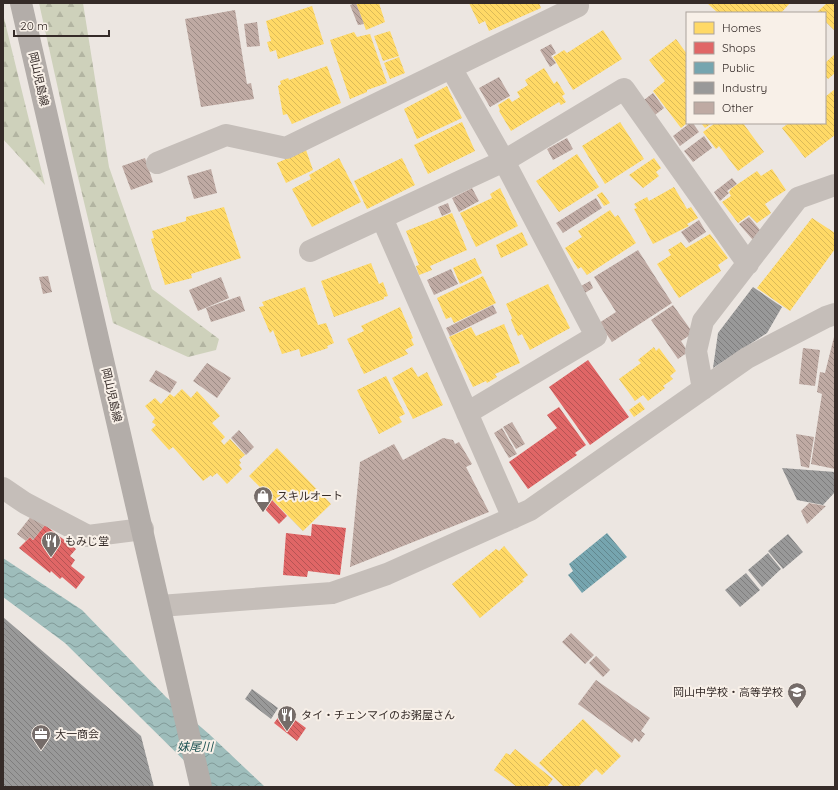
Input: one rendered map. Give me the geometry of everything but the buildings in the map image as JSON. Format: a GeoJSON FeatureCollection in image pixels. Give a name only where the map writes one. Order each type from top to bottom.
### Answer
{"type":"FeatureCollection","features":[{"type":"Feature","properties":{"kind":"main road","name":"岡山児島線"},"geometry":{"type":"LineString","coordinates":[[21,3],[201,786]]}},
{"type":"Feature","properties":{"kind":"street"},"geometry":{"type":"LineString","coordinates":[[157,163],[226,135],[286,148],[578,6],[575,3]]}},
{"type":"Feature","properties":{"kind":"street"},"geometry":{"type":"LineString","coordinates":[[451,68],[504,161],[596,336],[467,413]]}},
{"type":"Feature","properties":{"kind":"street"},"geometry":{"type":"LineString","coordinates":[[310,251],[504,161],[624,89],[748,264]]}},
{"type":"Feature","properties":{"kind":"street"},"geometry":{"type":"LineString","coordinates":[[703,389],[696,351],[703,322],[798,198],[835,185]]}},
{"type":"Feature","properties":{"kind":"street"},"geometry":{"type":"LineString","coordinates":[[382,218],[513,518]]}},
{"type":"Feature","properties":{"kind":"street"},"geometry":{"type":"LineString","coordinates":[[160,606],[332,593],[387,574],[530,510],[747,358],[826,317],[835,314]]}},
{"type":"Feature","properties":{"kind":"street"},"geometry":{"type":"LineString","coordinates":[[3,488],[25,504],[88,536],[143,529]]}},
{"type":"Feature","properties":{"kind":"green space"},"geometry":{"type":"Polygon","coordinates":[[[39,3],[83,3],[109,167],[152,289],[219,339],[216,350],[188,357],[113,323],[72,152],[39,3]]]}},
{"type":"Feature","properties":{"kind":"green space"},"geometry":{"type":"Polygon","coordinates":[[[3,14],[45,185],[3,139],[3,14]]]}},
{"type":"Feature","properties":{"kind":"water","name":"妹尾川"},"geometry":{"type":"Polygon","coordinates":[[[3,558],[82,610],[166,697],[209,734],[265,787],[211,787],[65,643],[3,597],[3,558]]]}},
{"type":"Feature","properties":{"kind":"place","name":"スキルオート"},"geometry":{"type":"Point","coordinates":[263,513]}},
{"type":"Feature","properties":{"kind":"place","name":"もみじ堂"},"geometry":{"type":"Point","coordinates":[51,558]}},
{"type":"Feature","properties":{"kind":"place","name":"岡山中学校・高等学校"},"geometry":{"type":"Point","coordinates":[797,709]}},
{"type":"Feature","properties":{"kind":"place","name":"タイ・チェンマイのお粥屋さん"},"geometry":{"type":"Point","coordinates":[287,732]}},
{"type":"Feature","properties":{"kind":"place","name":"大一商会"},"geometry":{"type":"Point","coordinates":[41,751]}}]}
